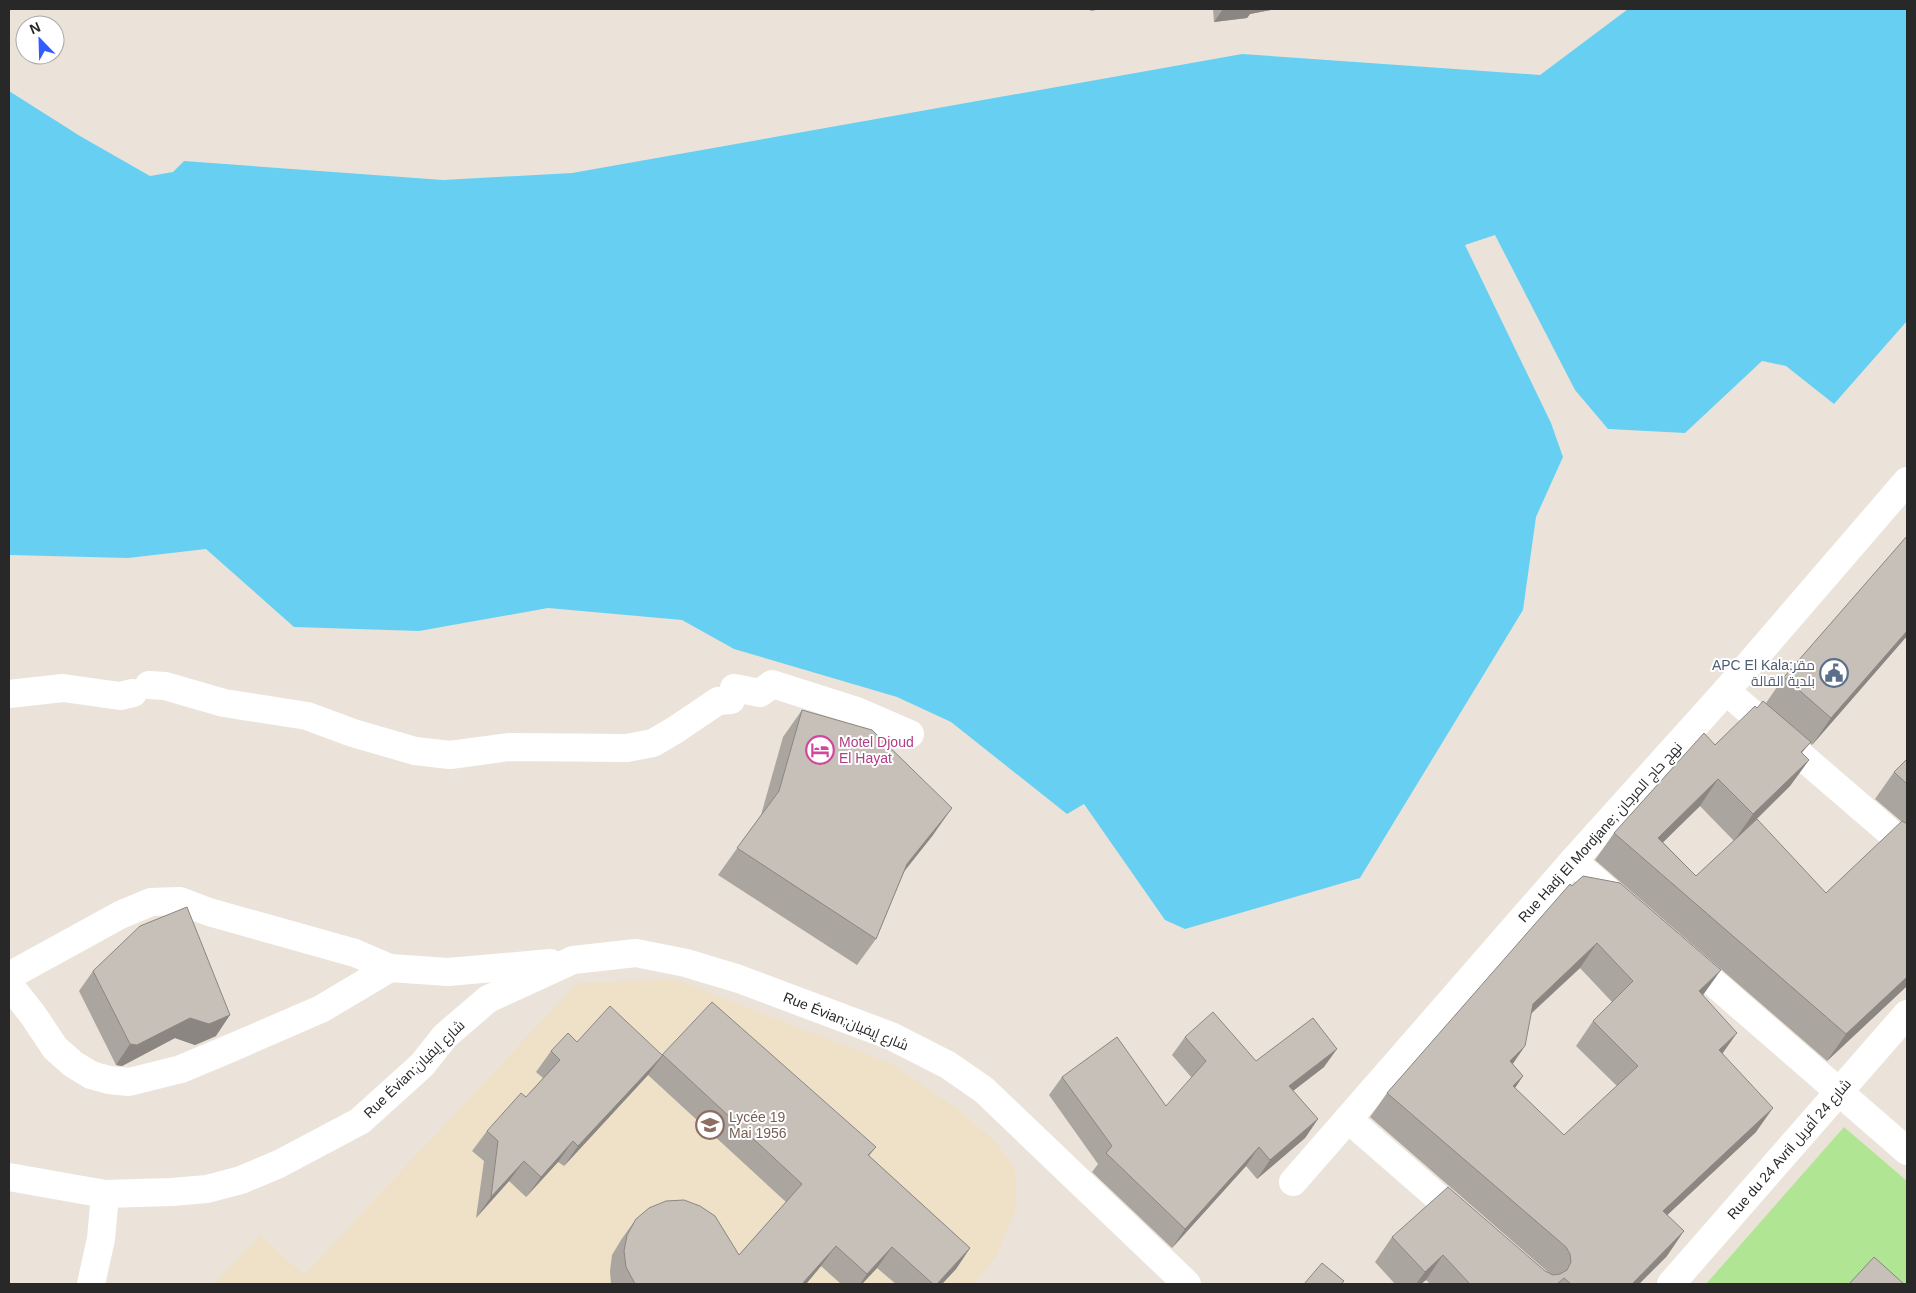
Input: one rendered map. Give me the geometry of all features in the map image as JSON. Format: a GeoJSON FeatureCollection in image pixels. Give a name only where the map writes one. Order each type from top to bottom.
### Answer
{"type":"FeatureCollection","features":[{"type":"Feature","properties":{"kind":"street","name":"Rue Hadj El Mordjane; نهج حاج المرجان"},"geometry":{"type":"LineString","coordinates":[[1292,1182],[1573,861],[1905,489]]}},
{"type":"Feature","properties":{"kind":"street"},"geometry":{"type":"LineString","coordinates":[[9,694],[63,688],[120,696],[141,689],[165,686],[224,703],[307,716],[354,733],[415,750],[450,755],[510,747],[627,748],[653,743],[718,701],[731,700],[734,688],[760,693],[772,684],[857,711],[910,734]]}},
{"type":"Feature","properties":{"kind":"street"},"geometry":{"type":"LineString","coordinates":[[1726,691],[1907,847]]}},
{"type":"Feature","properties":{"kind":"street"},"geometry":{"type":"LineString","coordinates":[[1573,861],[1640,918]]}},
{"type":"Feature","properties":{"kind":"street","name":"Rue Évian;شارع إيفيان"},"geometry":{"type":"LineString","coordinates":[[9,976],[120,915],[152,902],[180,902],[355,953],[390,968],[448,972],[636,953],[686,963],[739,979],[891,1036],[948,1065],[984,1090],[1187,1284]]}},
{"type":"Feature","properties":{"kind":"street"},"geometry":{"type":"LineString","coordinates":[[1669,944],[1907,1151]]}},
{"type":"Feature","properties":{"kind":"street","name":"Rue Évian;شارع إيفيان"},"geometry":{"type":"LineString","coordinates":[[9,1178],[105,1194],[207,1189],[241,1180],[287,1160],[360,1121],[422,1064],[445,1036],[488,999],[573,960]]}},
{"type":"Feature","properties":{"kind":"street"},"geometry":{"type":"LineString","coordinates":[[9,988],[14,991],[33,1015],[55,1048],[73,1064],[91,1075],[109,1080],[129,1082],[181,1069],[249,1040],[321,1008],[390,968]]}},
{"type":"Feature","properties":{"kind":"street","name":"Rue du 24 Avril شارع 24 أفريل"},"geometry":{"type":"LineString","coordinates":[[1671,1284],[1907,1014]]}},
{"type":"Feature","properties":{"kind":"street"},"geometry":{"type":"LineString","coordinates":[[1348,1119],[1487,1240]]}},
{"type":"Feature","properties":{"kind":"street"},"geometry":{"type":"LineString","coordinates":[[91,1284],[101,1240],[105,1194]]}},
{"type":"Feature","properties":{"kind":"shaded area","name":"Lycée 19 Mai 1956"},"geometry":{"type":"Polygon","coordinates":[[[675,979],[892,1064],[955,1107],[997,1143],[1015,1169],[1016,1208],[997,1255],[975,1284],[213,1284],[260,1235],[304,1275],[577,983],[675,979]]]}},
{"type":"Feature","properties":{"kind":"green space"},"geometry":{"type":"Polygon","coordinates":[[[1844,1127],[1907,1181],[1907,1284],[1706,1284],[1844,1127]]]}},
{"type":"Feature","properties":{"kind":"water"},"geometry":{"type":"Polygon","coordinates":[[[1628,9],[1907,9],[1907,321],[1834,404],[1786,366],[1762,361],[1685,433],[1608,429],[1575,390],[1495,235],[1465,245],[1551,423],[1563,457],[1536,517],[1523,610],[1360,878],[1185,929],[1165,920],[1084,804],[1067,814],[951,722],[897,697],[734,649],[682,620],[548,608],[419,631],[294,627],[206,549],[128,558],[9,555],[9,91],[80,136],[150,176],[173,172],[184,161],[443,180],[572,173],[1242,54],[1540,75],[1628,9]]]}},
{"type":"Feature","properties":{"kind":"building","name":"APC El Kala;مقر بلدية القالة"},"geometry":{"type":"Polygon","coordinates":[[[1907,536],[1907,631],[1831,718],[1784,677],[1907,536]]]}},
{"type":"Feature","properties":{"kind":"building"},"geometry":{"type":"Polygon","coordinates":[[[1763,701],[1811,742],[1801,752],[1809,760],[1753,814],[1718,779],[1658,838],[1696,876],[1757,819],[1826,893],[1902,821],[1907,824],[1907,977],[1846,1034],[1614,833],[1704,733],[1715,745],[1755,706],[1757,708],[1763,701]]]}},
{"type":"Feature","properties":{"kind":"building"},"geometry":{"type":"Polygon","coordinates":[[[802,710],[872,730],[952,808],[907,864],[876,939],[737,848],[779,791],[802,710]]]}},
{"type":"Feature","properties":{"kind":"building"},"geometry":{"type":"Polygon","coordinates":[[[1907,759],[1907,784],[1894,772],[1907,759]]]}},
{"type":"Feature","properties":{"kind":"building"},"geometry":{"type":"Polygon","coordinates":[[[1583,876],[1620,883],[1721,970],[1699,991],[1737,1033],[1719,1050],[1773,1108],[1663,1211],[1684,1231],[1632,1284],[1571,1284],[1564,1278],[1557,1284],[1470,1284],[1443,1255],[1425,1272],[1392,1237],[1448,1187],[1545,1271],[1553,1275],[1560,1274],[1567,1270],[1571,1262],[1570,1254],[1566,1247],[1387,1093],[1570,884],[1572,886],[1583,876]],[[1597,943],[1533,1004],[1525,1046],[1510,1061],[1523,1076],[1513,1086],[1564,1135],[1638,1066],[1593,1021],[1633,981],[1597,943]]]}},
{"type":"Feature","properties":{"kind":"building"},"geometry":{"type":"Polygon","coordinates":[[[187,907],[230,1015],[209,1024],[190,1018],[137,1045],[130,1044],[93,971],[140,926],[187,907]]]}},
{"type":"Feature","properties":{"kind":"building"},"geometry":{"type":"Polygon","coordinates":[[[712,1002],[876,1147],[868,1155],[970,1248],[937,1284],[933,1284],[892,1247],[867,1274],[836,1246],[802,1284],[636,1284],[626,1267],[624,1251],[627,1235],[636,1219],[649,1208],[666,1201],[684,1200],[700,1206],[715,1216],[739,1255],[802,1184],[663,1055],[578,1146],[573,1141],[541,1177],[524,1161],[491,1197],[498,1141],[487,1131],[521,1093],[526,1097],[560,1060],[551,1051],[568,1033],[577,1042],[610,1006],[662,1055],[712,1002]]]}},
{"type":"Feature","properties":{"kind":"building"},"geometry":{"type":"Polygon","coordinates":[[[1213,1012],[1256,1061],[1313,1018],[1337,1049],[1289,1086],[1318,1119],[1270,1160],[1259,1147],[1185,1229],[1106,1153],[1112,1146],[1062,1077],[1117,1037],[1166,1106],[1206,1061],[1185,1037],[1213,1012]]]}},
{"type":"Feature","properties":{"kind":"building"},"geometry":{"type":"Polygon","coordinates":[[[1874,1257],[1904,1284],[1849,1284],[1874,1257]]]}},
{"type":"Feature","properties":{"kind":"building"},"geometry":{"type":"Polygon","coordinates":[[[1322,1263],[1344,1281],[1341,1284],[1304,1284],[1322,1263]]]}},
{"type":"Feature","properties":{"kind":"place","name":"APC El Kala;مقر بلدية القالة"},"geometry":{"type":"Point","coordinates":[1834,673]}},
{"type":"Feature","properties":{"kind":"place","name":"Motel Djoud El Hayat"},"geometry":{"type":"Point","coordinates":[820,750]}},
{"type":"Feature","properties":{"kind":"place","name":"Lycée 19 Mai 1956"},"geometry":{"type":"Point","coordinates":[710,1125]}}]}
